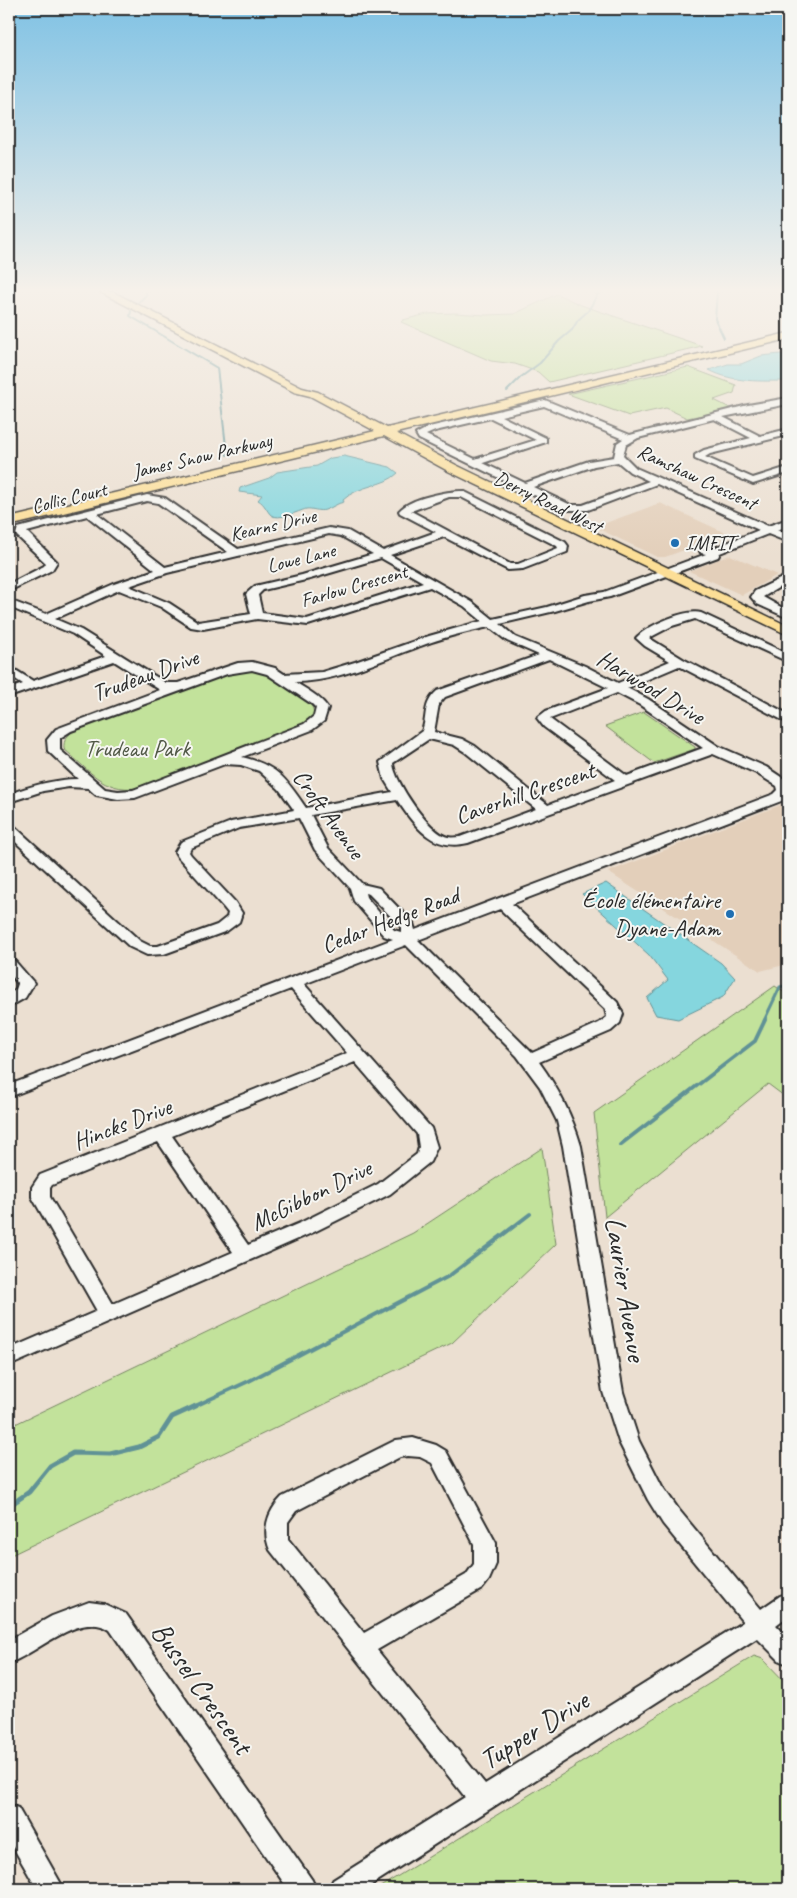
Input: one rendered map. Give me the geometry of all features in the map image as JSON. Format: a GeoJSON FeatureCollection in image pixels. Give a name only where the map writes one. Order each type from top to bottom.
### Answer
{"type":"FeatureCollection","features":[{"type":"Feature","properties":{"kind":"main road","name":"Derry Road West"},"geometry":{"type":"LineString","coordinates":[[279,381],[298,390],[300,397],[372,432],[440,472],[788,631]]}},
{"type":"Feature","properties":{"kind":"main road","name":"James Snow Parkway"},"geometry":{"type":"LineString","coordinates":[[9,516],[599,381]]}},
{"type":"Feature","properties":{"kind":"main road","name":"James Snow Parkway"},"geometry":{"type":"LineString","coordinates":[[9,522],[372,432]]}},
{"type":"Feature","properties":{"kind":"main road","name":"Derry Road West"},"geometry":{"type":"LineString","coordinates":[[658,572],[788,642]]}},
{"type":"Feature","properties":{"kind":"street","name":"Ramshaw Crescent"},"geometry":{"type":"LineString","coordinates":[[788,401],[715,416],[630,438],[618,451],[620,459],[633,470],[788,538]]}},
{"type":"Feature","properties":{"kind":"street"},"geometry":{"type":"LineString","coordinates":[[630,438],[551,404],[537,404],[425,431],[421,434],[422,437],[564,506],[579,509],[657,481]]}},
{"type":"Feature","properties":{"kind":"street"},"geometry":{"type":"LineString","coordinates":[[476,462],[543,440],[492,415]]}},
{"type":"Feature","properties":{"kind":"street"},"geometry":{"type":"LineString","coordinates":[[715,416],[759,440]]}},
{"type":"Feature","properties":{"kind":"street"},"geometry":{"type":"LineString","coordinates":[[788,432],[707,452],[698,457],[753,481],[788,470]]}},
{"type":"Feature","properties":{"kind":"street"},"geometry":{"type":"LineString","coordinates":[[526,486],[592,463],[620,459]]}},
{"type":"Feature","properties":{"kind":"street"},"geometry":{"type":"LineString","coordinates":[[383,555],[444,534],[511,568],[519,568],[561,551],[563,548],[561,544],[463,494],[448,494],[404,511],[444,534]]}},
{"type":"Feature","properties":{"kind":"street","name":"Collis Court"},"geometry":{"type":"LineString","coordinates":[[9,588],[48,568],[52,562],[21,534],[22,530],[147,498],[158,498],[236,553]]}},
{"type":"Feature","properties":{"kind":"street"},"geometry":{"type":"LineString","coordinates":[[88,512],[163,570]]}},
{"type":"Feature","properties":{"kind":"street","name":"Trudeau Drive"},"geometry":{"type":"LineString","coordinates":[[282,678],[309,679],[334,674],[410,645],[561,607],[593,595],[606,595],[658,572],[714,555],[715,551],[788,522]]}},
{"type":"Feature","properties":{"kind":"street","name":"Kearns Drive"},"geometry":{"type":"LineString","coordinates":[[47,618],[118,586],[163,570],[314,534],[337,531],[468,604],[493,623]]}},
{"type":"Feature","properties":{"kind":"street","name":"Lowe Lane"},"geometry":{"type":"LineString","coordinates":[[257,616],[252,594],[259,588],[318,575],[383,555]]}},
{"type":"Feature","properties":{"kind":"street"},"geometry":{"type":"LineString","coordinates":[[788,578],[759,593],[757,596],[761,602],[788,615]]}},
{"type":"Feature","properties":{"kind":"street","name":"Farlow Crescent"},"geometry":{"type":"LineString","coordinates":[[118,586],[132,590],[165,606],[195,625],[203,626],[223,620],[257,616],[308,622],[432,583]]}},
{"type":"Feature","properties":{"kind":"street"},"geometry":{"type":"LineString","coordinates":[[9,603],[47,618],[95,642],[142,676],[164,687],[184,685]]}},
{"type":"Feature","properties":{"kind":"street"},"geometry":{"type":"LineString","coordinates":[[788,658],[698,615],[689,616],[649,633],[642,638],[649,644],[788,719]]}},
{"type":"Feature","properties":{"kind":"street","name":"Harwood Drive"},"geometry":{"type":"LineString","coordinates":[[493,623],[511,639],[581,669],[668,716],[713,749],[761,770],[782,784],[785,790]]}},
{"type":"Feature","properties":{"kind":"street"},"geometry":{"type":"LineString","coordinates":[[546,810],[470,749],[458,742],[426,734],[432,704],[441,694],[547,656]]}},
{"type":"Feature","properties":{"kind":"street"},"geometry":{"type":"LineString","coordinates":[[9,694],[114,657]]}},
{"type":"Feature","properties":{"kind":"street"},"geometry":{"type":"LineString","coordinates":[[625,782],[548,724],[543,718],[618,688],[679,660]]}},
{"type":"Feature","properties":{"kind":"street","name":"Trudeau Drive"},"geometry":{"type":"LineString","coordinates":[[245,666],[265,668],[282,678],[319,704],[322,711],[317,722],[264,745],[135,794],[109,794],[91,784],[52,747],[54,739],[61,731],[230,668],[245,666]]}},
{"type":"Feature","properties":{"kind":"street"},"geometry":{"type":"LineString","coordinates":[[9,670],[32,685]]}},
{"type":"Feature","properties":{"kind":"street","name":"Trudeau Drive"},"geometry":{"type":"LineString","coordinates":[[312,699],[315,688],[334,674]]}},
{"type":"Feature","properties":{"kind":"street"},"geometry":{"type":"LineString","coordinates":[[141,700],[148,693],[142,676]]}},
{"type":"Feature","properties":{"kind":"street","name":"Caverhill Crescent"},"geometry":{"type":"LineString","coordinates":[[426,734],[408,749],[386,762],[385,769],[417,820],[431,833],[446,841],[463,840],[713,749]]}},
{"type":"Feature","properties":{"kind":"street","name":"Croft Avenue"},"geometry":{"type":"LineString","coordinates":[[264,745],[260,756],[264,768]]}},
{"type":"Feature","properties":{"kind":"street","name":"Croft Avenue"},"geometry":{"type":"LineString","coordinates":[[225,760],[242,761],[264,768],[284,786],[304,813],[322,850],[357,887],[359,898],[390,933],[408,939]]}},
{"type":"Feature","properties":{"kind":"street","name":"Trudeau Drive"},"geometry":{"type":"LineString","coordinates":[[42,786],[56,774],[65,761]]}},
{"type":"Feature","properties":{"kind":"street","name":"Trudeau Drive"},"geometry":{"type":"LineString","coordinates":[[9,798],[42,786],[71,782],[91,784]]}},
{"type":"Feature","properties":{"kind":"street","name":"Cedar Hedge Road"},"geometry":{"type":"LineString","coordinates":[[9,1091],[779,797],[785,790]]}},
{"type":"Feature","properties":{"kind":"street"},"geometry":{"type":"LineString","coordinates":[[9,830],[135,944],[152,951],[159,951],[222,928],[234,918],[235,913],[230,905],[185,857],[182,852],[186,845],[236,825],[400,795]]}},
{"type":"Feature","properties":{"kind":"street"},"geometry":{"type":"LineString","coordinates":[[502,903],[611,1006],[615,1014],[614,1019],[605,1027],[528,1061]]}},
{"type":"Feature","properties":{"kind":"street","name":"Laurier Avenue"},"geometry":{"type":"LineString","coordinates":[[408,939],[523,1052],[547,1085],[565,1121],[572,1146],[613,1392],[629,1442],[655,1492],[671,1517],[759,1624],[788,1653]]}},
{"type":"Feature","properties":{"kind":"street"},"geometry":{"type":"LineString","coordinates":[[9,963],[26,984],[24,991],[9,1002]]}},
{"type":"Feature","properties":{"kind":"street","name":"McGibbon Drive"},"geometry":{"type":"LineString","coordinates":[[9,1358],[308,1227],[384,1189],[424,1158],[428,1147],[425,1132],[294,982]]}},
{"type":"Feature","properties":{"kind":"street","name":"Hincks Drive"},"geometry":{"type":"LineString","coordinates":[[109,1314],[41,1197],[41,1187],[49,1178],[162,1136],[358,1055]]}},
{"type":"Feature","properties":{"kind":"street"},"geometry":{"type":"LineString","coordinates":[[162,1136],[246,1255]]}},
{"type":"Feature","properties":{"kind":"street"},"geometry":{"type":"LineString","coordinates":[[361,1646],[474,1582],[486,1565],[485,1543],[439,1457],[428,1450],[416,1446],[396,1449],[289,1504],[281,1512],[275,1530],[278,1543],[482,1800]]}},
{"type":"Feature","properties":{"kind":"street","name":"Tupper Drive"},"geometry":{"type":"LineString","coordinates":[[342,1889],[788,1604]]}},
{"type":"Feature","properties":{"kind":"street","name":"Bussel Crescent"},"geometry":{"type":"LineString","coordinates":[[9,1652],[84,1614],[107,1615],[118,1622],[303,1889]]}},
{"type":"Feature","properties":{"kind":"street"},"geometry":{"type":"LineString","coordinates":[[9,1817],[51,1889]]}},
{"type":"Feature","properties":{"kind":"shaded area"},"geometry":{"type":"Polygon","coordinates":[[[660,503],[728,534],[665,557],[657,557],[595,527],[660,503]]]}},
{"type":"Feature","properties":{"kind":"shaded area"},"geometry":{"type":"Polygon","coordinates":[[[730,555],[777,575],[742,595],[689,571],[730,555]]]}},
{"type":"Feature","properties":{"kind":"shaded area","name":"École élémentaire Dyane-Adam"},"geometry":{"type":"Polygon","coordinates":[[[788,802],[788,964],[760,971],[608,872],[788,802]]]}},
{"type":"Feature","properties":{"kind":"green space"},"geometry":{"type":"Polygon","coordinates":[[[628,381],[724,381],[736,385],[734,393],[714,400],[732,409],[687,418],[666,408],[629,416],[568,394],[628,381]]]}},
{"type":"Feature","properties":{"kind":"green space","name":"Trudeau Park"},"geometry":{"type":"Polygon","coordinates":[[[251,670],[267,674],[299,694],[313,709],[311,718],[307,722],[137,788],[125,788],[105,783],[64,749],[66,738],[75,730],[230,673],[251,670]]]}},
{"type":"Feature","properties":{"kind":"green space"},"geometry":{"type":"Polygon","coordinates":[[[644,712],[695,747],[695,749],[654,763],[605,726],[644,712]]]}},
{"type":"Feature","properties":{"kind":"green space"},"geometry":{"type":"Polygon","coordinates":[[[775,986],[788,995],[788,1099],[768,1084],[605,1217],[594,1113],[775,986]]]}},
{"type":"Feature","properties":{"kind":"green space"},"geometry":{"type":"Polygon","coordinates":[[[542,1148],[556,1244],[452,1343],[9,1556],[9,1427],[413,1233],[542,1148]]]}},
{"type":"Feature","properties":{"kind":"green space"},"geometry":{"type":"Polygon","coordinates":[[[754,1656],[763,1659],[788,1685],[788,1889],[377,1889],[754,1656]]]}},
{"type":"Feature","properties":{"kind":"water"},"geometry":{"type":"Polygon","coordinates":[[[344,456],[390,467],[398,473],[386,481],[357,491],[343,500],[344,502],[328,509],[320,511],[306,509],[278,517],[271,515],[258,500],[262,495],[239,492],[240,488],[269,478],[277,472],[317,466],[331,458],[344,456]]]}},
{"type":"Feature","properties":{"kind":"water"},"geometry":{"type":"Polygon","coordinates":[[[606,883],[721,963],[735,978],[723,997],[678,1019],[656,1015],[647,998],[668,980],[649,955],[582,894],[606,883]]]}},
{"type":"Feature","properties":{"kind":"waterway"},"geometry":{"type":"LineString","coordinates":[[218,381],[227,455]]}},
{"type":"Feature","properties":{"kind":"waterway"},"geometry":{"type":"LineString","coordinates":[[507,391],[517,381]]}},
{"type":"Feature","properties":{"kind":"waterway"},"geometry":{"type":"LineString","coordinates":[[764,1021],[780,987],[788,985]]}},
{"type":"Feature","properties":{"kind":"waterway"},"geometry":{"type":"LineString","coordinates":[[620,1145],[755,1041],[765,1020]]}},
{"type":"Feature","properties":{"kind":"waterway"},"geometry":{"type":"LineString","coordinates":[[193,1407],[249,1381],[449,1276],[530,1214]]}},
{"type":"Feature","properties":{"kind":"waterway"},"geometry":{"type":"LineString","coordinates":[[9,1506],[29,1492],[50,1466],[73,1453],[110,1454],[139,1447],[159,1437],[172,1417],[196,1406]]}},
{"type":"Feature","properties":{"kind":"place","name":"IMFIT"},"geometry":{"type":"Point","coordinates":[675,543]}},
{"type":"Feature","properties":{"kind":"place","name":"École élémentaire Dyane-Adam"},"geometry":{"type":"Point","coordinates":[730,914]}}]}
